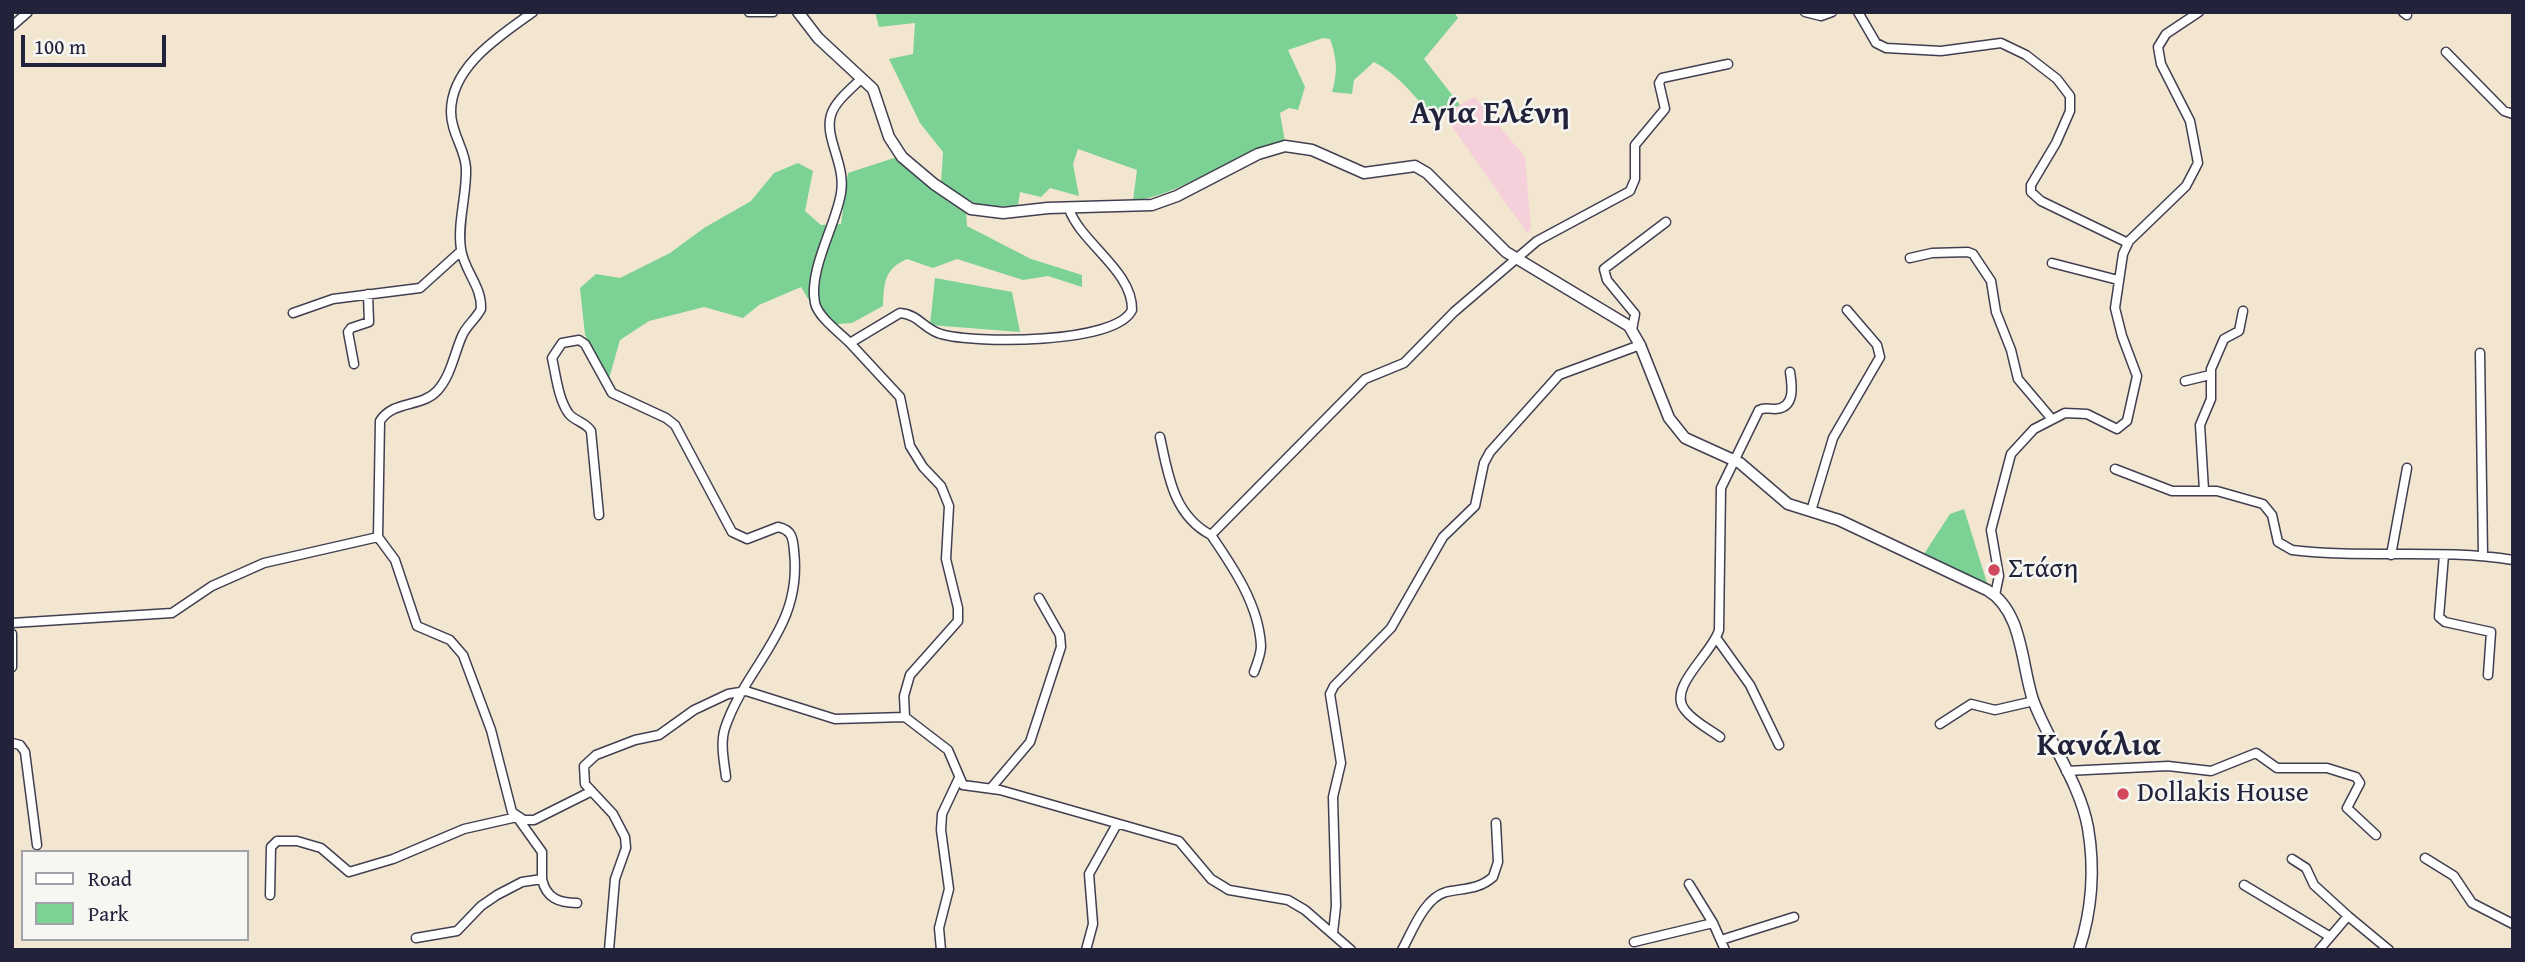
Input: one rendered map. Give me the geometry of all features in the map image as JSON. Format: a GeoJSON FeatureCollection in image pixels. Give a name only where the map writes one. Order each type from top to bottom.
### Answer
{"type":"FeatureCollection","features":[{"type":"Feature","properties":{"kind":"street"},"geometry":{"type":"LineString","coordinates":[[12,26],[28,12]]}},
{"type":"Feature","properties":{"kind":"street"},"geometry":{"type":"LineString","coordinates":[[533,12],[478,54],[453,100],[450,111],[454,138],[466,166],[461,251],[479,289],[481,309],[463,332],[437,391],[423,400],[388,411],[380,421],[378,537],[395,560],[417,626],[450,640],[463,655],[491,730],[508,805],[542,852],[542,879],[546,891],[556,900],[577,903]]}},
{"type":"Feature","properties":{"kind":"street"},"geometry":{"type":"LineString","coordinates":[[749,12],[773,12]]}},
{"type":"Feature","properties":{"kind":"street"},"geometry":{"type":"LineString","coordinates":[[798,12],[818,38],[862,78],[876,95],[885,127],[899,153],[961,204],[995,214],[1131,208],[1159,204],[1258,154],[1280,147],[1297,146],[1364,173],[1407,166],[1423,170],[1471,219],[1517,259],[1614,314],[1632,330],[1666,412],[1681,436],[1734,459],[1784,502],[1852,526],[1995,595],[2011,614],[2034,701],[2087,825],[2091,862],[2090,902],[2079,950]]}},
{"type":"Feature","properties":{"kind":"street"},"geometry":{"type":"LineString","coordinates":[[1805,12],[1821,16],[1832,12]]}},
{"type":"Feature","properties":{"kind":"street"},"geometry":{"type":"LineString","coordinates":[[1858,12],[1876,43],[1886,48],[1947,51],[1995,42],[2019,51],[2048,71],[2066,89],[2071,106],[2056,144],[2032,183],[2031,192],[2041,201],[2128,243]]}},
{"type":"Feature","properties":{"kind":"street"},"geometry":{"type":"LineString","coordinates":[[1995,595],[1999,576],[1991,530],[2006,465],[2024,437],[2051,418],[2066,413],[2087,414],[2117,429],[2127,421],[2137,376],[2116,315],[2118,280],[2128,243],[2181,192],[2190,181],[2198,163],[2190,121],[2158,54],[2160,40],[2199,12]]}},
{"type":"Feature","properties":{"kind":"street"},"geometry":{"type":"LineString","coordinates":[[2446,52],[2504,111],[2513,114]]}},
{"type":"Feature","properties":{"kind":"street"},"geometry":{"type":"LineString","coordinates":[[1211,535],[1356,387],[1374,375],[1404,363],[1454,312],[1553,231],[1630,191],[1635,179],[1634,145],[1665,109],[1659,83],[1662,78],[1728,64]]}},
{"type":"Feature","properties":{"kind":"street"},"geometry":{"type":"LineString","coordinates":[[862,78],[830,115],[830,130],[842,166],[842,185],[822,254],[815,298],[817,307],[900,397],[911,446],[923,467],[941,486],[949,506],[946,559],[958,608],[957,621],[910,676],[904,696],[905,717]]}},
{"type":"Feature","properties":{"kind":"street"},"geometry":{"type":"LineString","coordinates":[[850,343],[900,313],[912,316],[928,329],[943,335],[1011,341],[1046,339],[1107,327],[1125,320],[1132,307],[1127,291],[1108,259],[1078,227],[1069,209]]}},
{"type":"Feature","properties":{"kind":"street"},"geometry":{"type":"LineString","coordinates":[[1632,330],[1635,314],[1607,280],[1604,269],[1665,222]]}},
{"type":"Feature","properties":{"kind":"street"},"geometry":{"type":"LineString","coordinates":[[293,313],[310,304],[420,288],[461,251]]}},
{"type":"Feature","properties":{"kind":"street"},"geometry":{"type":"LineString","coordinates":[[1910,258],[1929,253],[1964,251],[1973,254],[1991,281],[1996,312],[2011,350],[2018,379],[2051,418]]}},
{"type":"Feature","properties":{"kind":"street"},"geometry":{"type":"LineString","coordinates":[[2052,263],[2118,280]]}},
{"type":"Feature","properties":{"kind":"street"},"geometry":{"type":"LineString","coordinates":[[354,364],[348,332],[351,328],[369,322],[368,294]]}},
{"type":"Feature","properties":{"kind":"street"},"geometry":{"type":"LineString","coordinates":[[1811,511],[1833,438],[1880,357],[1877,345],[1847,310]]}},
{"type":"Feature","properties":{"kind":"street"},"geometry":{"type":"LineString","coordinates":[[2204,490],[2200,425],[2211,399],[2210,374],[2224,339],[2240,330],[2243,311]]}},
{"type":"Feature","properties":{"kind":"street"},"geometry":{"type":"LineString","coordinates":[[598,515],[591,431],[587,425],[576,421],[565,408],[552,358],[562,343],[577,340],[585,344],[612,393],[675,425],[736,536],[747,538],[778,527],[791,534],[795,557],[792,598],[774,644],[739,691],[723,738],[726,777]]}},
{"type":"Feature","properties":{"kind":"street"},"geometry":{"type":"LineString","coordinates":[[1333,933],[1336,906],[1333,797],[1341,763],[1330,694],[1334,686],[1391,628],[1443,537],[1475,506],[1483,463],[1490,452],[1549,386],[1559,375],[1640,345]]}},
{"type":"Feature","properties":{"kind":"street"},"geometry":{"type":"LineString","coordinates":[[2480,353],[2483,555]]}},
{"type":"Feature","properties":{"kind":"street"},"geometry":{"type":"LineString","coordinates":[[1720,737],[1689,714],[1680,700],[1684,684],[1717,639],[1719,506],[1724,477],[1759,410],[1782,407],[1789,401],[1793,390],[1790,372]]}},
{"type":"Feature","properties":{"kind":"street"},"geometry":{"type":"LineString","coordinates":[[2185,381],[2210,374]]}},
{"type":"Feature","properties":{"kind":"street"},"geometry":{"type":"LineString","coordinates":[[1160,437],[1170,483],[1183,511],[1192,524],[1211,535],[1247,594],[1262,648],[1254,672]]}},
{"type":"Feature","properties":{"kind":"street"},"geometry":{"type":"LineString","coordinates":[[2391,555],[2407,468]]}},
{"type":"Feature","properties":{"kind":"street"},"geometry":{"type":"LineString","coordinates":[[2115,469],[2172,491],[2221,491],[2263,504],[2272,515],[2278,542],[2292,550],[2391,555],[2483,555],[2513,560]]}},
{"type":"Feature","properties":{"kind":"street"},"geometry":{"type":"LineString","coordinates":[[12,623],[172,612],[212,586],[264,563],[378,537]]}},
{"type":"Feature","properties":{"kind":"street"},"geometry":{"type":"LineString","coordinates":[[2444,555],[2439,617],[2445,622],[2491,632],[2488,675]]}},
{"type":"Feature","properties":{"kind":"street"},"geometry":{"type":"LineString","coordinates":[[991,788],[1030,742],[1061,647],[1061,638],[1039,598]]}},
{"type":"Feature","properties":{"kind":"street"},"geometry":{"type":"LineString","coordinates":[[12,634],[12,667]]}},
{"type":"Feature","properties":{"kind":"street"},"geometry":{"type":"LineString","coordinates":[[1717,639],[1750,685],[1779,745]]}},
{"type":"Feature","properties":{"kind":"street"},"geometry":{"type":"LineString","coordinates":[[609,950],[615,879],[625,848],[625,837],[613,814],[590,792],[583,771],[591,758],[635,740],[659,735],[694,710],[739,691],[759,694],[835,719],[905,717],[948,750],[954,759],[958,780],[942,814],[941,830],[949,889],[939,928],[941,950]]}},
{"type":"Feature","properties":{"kind":"street"},"geometry":{"type":"LineString","coordinates":[[1940,723],[1974,703],[1995,710],[2034,701]]}},
{"type":"Feature","properties":{"kind":"street"},"geometry":{"type":"LineString","coordinates":[[12,743],[20,745],[25,752],[37,845]]}},
{"type":"Feature","properties":{"kind":"street"},"geometry":{"type":"LineString","coordinates":[[2066,771],[2168,766],[2211,771],[2256,753],[2277,768],[2327,768],[2358,779],[2359,786],[2347,808],[2376,835]]}},
{"type":"Feature","properties":{"kind":"street"},"geometry":{"type":"LineString","coordinates":[[958,780],[966,786],[991,788],[1179,841],[1211,879],[1220,885],[1229,890],[1288,900],[1306,910],[1351,950]]}},
{"type":"Feature","properties":{"kind":"street"},"geometry":{"type":"LineString","coordinates":[[270,895],[271,847],[277,841],[297,841],[321,848],[349,872],[393,859],[464,829],[517,817],[529,820],[538,818],[590,792]]}},
{"type":"Feature","properties":{"kind":"street"},"geometry":{"type":"LineString","coordinates":[[1402,950],[1435,898],[1448,892],[1471,890],[1493,877],[1498,862],[1496,823]]}},
{"type":"Feature","properties":{"kind":"street"},"geometry":{"type":"LineString","coordinates":[[1086,950],[1093,925],[1088,878],[1117,824]]}},
{"type":"Feature","properties":{"kind":"street"},"geometry":{"type":"LineString","coordinates":[[2425,858],[2454,876],[2472,903],[2513,924]]}},
{"type":"Feature","properties":{"kind":"street"},"geometry":{"type":"LineString","coordinates":[[2292,859],[2306,868],[2314,886],[2389,950]]}},
{"type":"Feature","properties":{"kind":"street"},"geometry":{"type":"LineString","coordinates":[[416,938],[457,931],[481,906],[497,895],[522,882],[542,879]]}},
{"type":"Feature","properties":{"kind":"street"},"geometry":{"type":"LineString","coordinates":[[1689,884],[1713,923],[1725,950]]}},
{"type":"Feature","properties":{"kind":"street"},"geometry":{"type":"LineString","coordinates":[[2244,884],[2329,936]]}},
{"type":"Feature","properties":{"kind":"street"},"geometry":{"type":"LineString","coordinates":[[1721,940],[1794,916]]}},
{"type":"Feature","properties":{"kind":"street"},"geometry":{"type":"LineString","coordinates":[[2319,950],[2348,916]]}},
{"type":"Feature","properties":{"kind":"street"},"geometry":{"type":"LineString","coordinates":[[1634,942],[1713,923]]}},
{"type":"Feature","properties":{"kind":"shaded area"},"geometry":{"type":"Polygon","coordinates":[[[1475,97],[1525,157],[1531,229],[1527,233],[1443,114],[1475,97]]]}},
{"type":"Feature","properties":{"kind":"green space"},"geometry":{"type":"Polygon","coordinates":[[[875,12],[1454,12],[1458,18],[1424,59],[1460,105],[1434,118],[1399,80],[1374,62],[1354,80],[1352,94],[1332,92],[1335,59],[1330,39],[1323,38],[1288,50],[1305,87],[1298,110],[1289,108],[1280,113],[1285,142],[1246,154],[1173,190],[1133,201],[1137,170],[1078,149],[1073,164],[1079,196],[1050,188],[1041,197],[1020,192],[1018,206],[979,206],[941,183],[943,152],[920,123],[889,59],[913,54],[915,23],[879,27],[875,12]]]}},
{"type":"Feature","properties":{"kind":"green space"},"geometry":{"type":"Polygon","coordinates":[[[897,157],[966,211],[967,226],[1031,259],[1082,275],[1082,287],[1048,276],[1023,280],[957,259],[933,268],[907,259],[890,272],[884,290],[883,306],[852,323],[837,324],[811,304],[801,287],[759,305],[743,318],[704,307],[649,321],[620,340],[608,382],[585,335],[580,288],[596,274],[620,278],[670,253],[704,228],[751,201],[774,173],[798,163],[813,171],[805,211],[821,225],[841,224],[848,173],[897,157]]]}},
{"type":"Feature","properties":{"kind":"green space"},"geometry":{"type":"Polygon","coordinates":[[[935,278],[1012,292],[1020,332],[930,325],[935,278]]]}},
{"type":"Feature","properties":{"kind":"green space"},"geometry":{"type":"Polygon","coordinates":[[[1964,509],[1988,586],[1922,557],[1950,514],[1964,509]]]}},
{"type":"Feature","properties":{"kind":"place","name":"Στάση"},"geometry":{"type":"Point","coordinates":[1994,570]}},
{"type":"Feature","properties":{"kind":"place","name":"Dollakis House"},"geometry":{"type":"Point","coordinates":[2123,794]}},
{"type":"Feature","properties":{"kind":"district","name":"Αγία Ελένη"},"geometry":{"type":"Point","coordinates":[1490,115]}},
{"type":"Feature","properties":{"kind":"district","name":"Κανάλια"},"geometry":{"type":"Point","coordinates":[2099,747]}}]}
